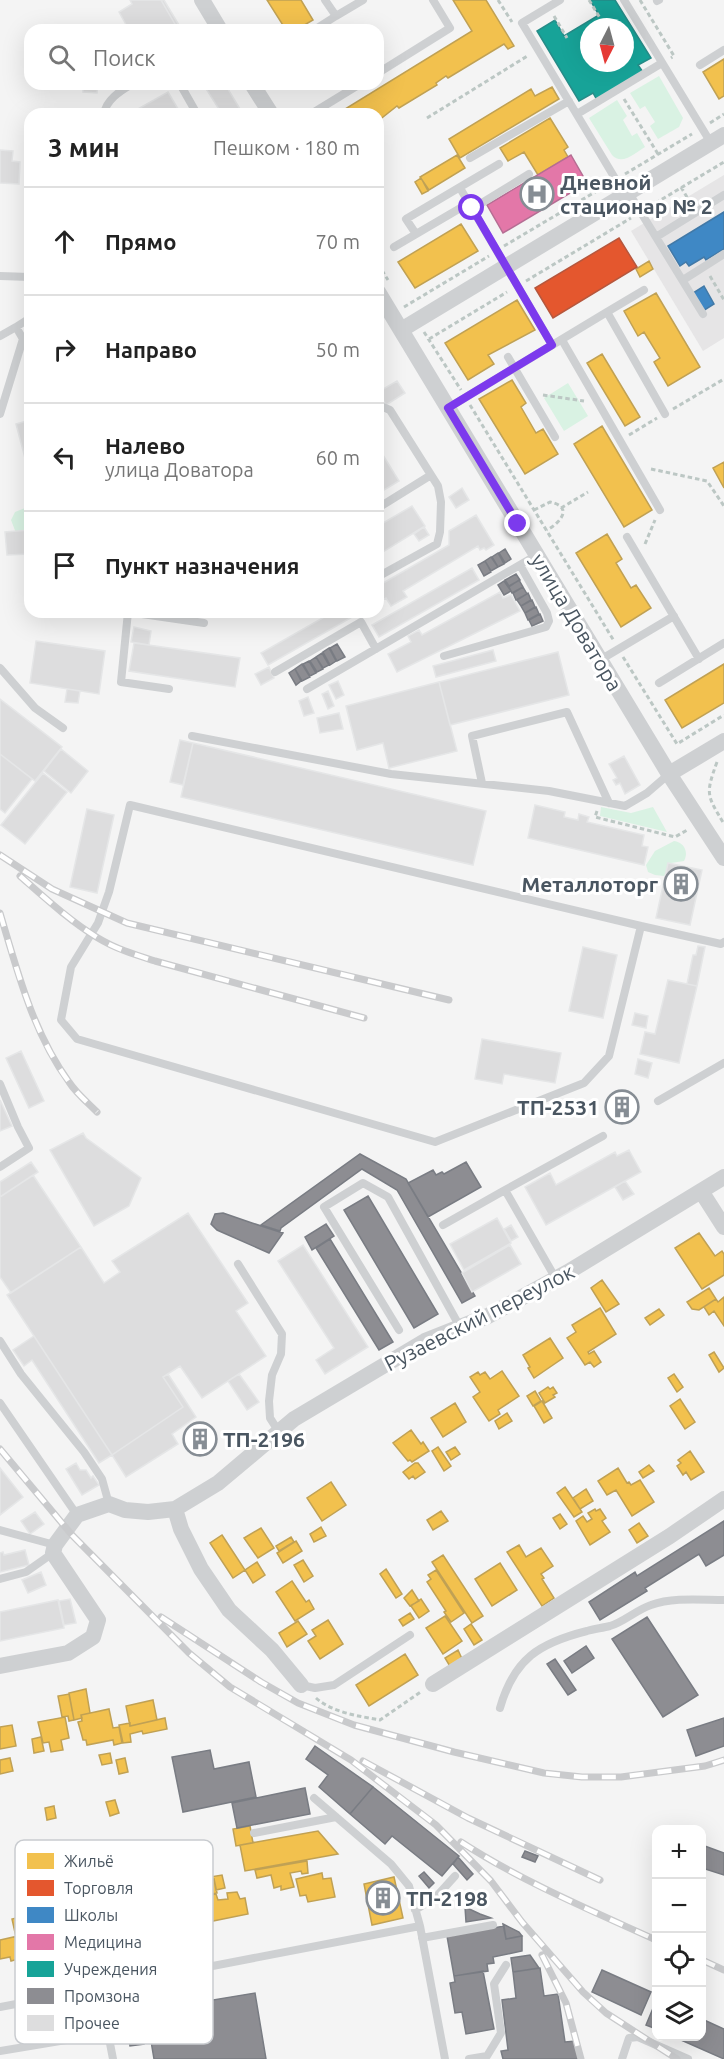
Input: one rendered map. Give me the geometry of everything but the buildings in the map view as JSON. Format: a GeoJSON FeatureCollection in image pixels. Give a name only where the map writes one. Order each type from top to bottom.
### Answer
{"type":"FeatureCollection","features":[{"type":"Feature","properties":{"kind":"street"},"geometry":{"type":"LineString","coordinates":[[202,0],[214,24]]}},
{"type":"Feature","properties":{"kind":"street"},"geometry":{"type":"LineString","coordinates":[[256,90],[267,108]]}},
{"type":"Feature","properties":{"kind":"street"},"geometry":{"type":"LineString","coordinates":[[401,330],[717,139]]}},
{"type":"Feature","properties":{"kind":"street","name":"улица Доватора"},"geometry":{"type":"LineString","coordinates":[[384,302],[669,774],[724,858]]}},
{"type":"Feature","properties":{"kind":"street"},"geometry":{"type":"LineString","coordinates":[[669,774],[721,735]]}},
{"type":"Feature","properties":{"kind":"street","name":"Рузаевский переулок"},"geometry":{"type":"LineString","coordinates":[[109,1504],[125,1510],[148,1512],[174,1509],[218,1483],[294,1419],[424,1341],[488,1316],[556,1279],[724,1177]]}},
{"type":"Feature","properties":{"kind":"street"},"geometry":{"type":"LineString","coordinates":[[701,1191],[724,1227]]}},
{"type":"Feature","properties":{"kind":"street"},"geometry":{"type":"LineString","coordinates":[[434,1684],[670,1536],[724,1499]]}},
{"type":"Feature","properties":{"kind":"street"},"geometry":{"type":"LineString","coordinates":[[0,1666],[68,1653],[93,1637],[98,1620],[54,1549],[77,1515],[109,1504]]}},
{"type":"Feature","properties":{"kind":"street"},"geometry":{"type":"LineString","coordinates":[[174,1509],[181,1529],[201,1569],[229,1610],[272,1650],[301,1685]]}},
{"type":"Feature","properties":{"kind":"lane"},"geometry":{"type":"LineString","coordinates":[[325,0],[336,16]]}},
{"type":"Feature","properties":{"kind":"lane"},"geometry":{"type":"LineString","coordinates":[[323,24],[363,0]]}},
{"type":"Feature","properties":{"kind":"lane"},"geometry":{"type":"LineString","coordinates":[[384,69],[450,28],[433,0]]}},
{"type":"Feature","properties":{"kind":"lane"},"geometry":{"type":"LineString","coordinates":[[560,0],[522,23],[616,179],[641,212],[703,314]]}},
{"type":"Feature","properties":{"kind":"lane"},"geometry":{"type":"LineString","coordinates":[[624,0],[701,128],[717,139]]}},
{"type":"Feature","properties":{"kind":"lane"},"geometry":{"type":"LineString","coordinates":[[700,65],[724,51]]}},
{"type":"Feature","properties":{"kind":"lane"},"geometry":{"type":"LineString","coordinates":[[577,114],[662,63]]}},
{"type":"Feature","properties":{"kind":"lane"},"geometry":{"type":"LineString","coordinates":[[105,108],[121,90]]}},
{"type":"Feature","properties":{"kind":"lane"},"geometry":{"type":"LineString","coordinates":[[183,90],[194,108]]}},
{"type":"Feature","properties":{"kind":"lane"},"geometry":{"type":"LineString","coordinates":[[321,108],[350,90]]}},
{"type":"Feature","properties":{"kind":"lane"},"geometry":{"type":"LineString","coordinates":[[470,158],[569,101]]}},
{"type":"Feature","properties":{"kind":"lane"},"geometry":{"type":"LineString","coordinates":[[416,234],[406,219],[499,164]]}},
{"type":"Feature","properties":{"kind":"lane"},"geometry":{"type":"LineString","coordinates":[[394,247],[530,174]]}},
{"type":"Feature","properties":{"kind":"lane"},"geometry":{"type":"LineString","coordinates":[[460,188],[552,345]]}},
{"type":"Feature","properties":{"kind":"lane"},"geometry":{"type":"LineString","coordinates":[[656,237],[724,195]]}},
{"type":"Feature","properties":{"kind":"lane"},"geometry":{"type":"LineString","coordinates":[[683,280],[724,254]]}},
{"type":"Feature","properties":{"kind":"lane"},"geometry":{"type":"LineString","coordinates":[[0,276],[24,278]]}},
{"type":"Feature","properties":{"kind":"lane"},"geometry":{"type":"LineString","coordinates":[[448,408],[644,290]]}},
{"type":"Feature","properties":{"kind":"lane"},"geometry":{"type":"LineString","coordinates":[[607,312],[665,414]]}},
{"type":"Feature","properties":{"kind":"lane"},"geometry":{"type":"LineString","coordinates":[[0,336],[24,322]]}},
{"type":"Feature","properties":{"kind":"lane"},"geometry":{"type":"LineString","coordinates":[[0,414],[23,339],[16,327]]}},
{"type":"Feature","properties":{"kind":"lane"},"geometry":{"type":"LineString","coordinates":[[562,340],[660,510]]}},
{"type":"Feature","properties":{"kind":"lane"},"geometry":{"type":"LineString","coordinates":[[508,357],[555,437]]}},
{"type":"Feature","properties":{"kind":"lane"},"geometry":{"type":"LineString","coordinates":[[384,408],[390,410],[438,486],[441,502],[440,532],[437,544],[384,573]]}},
{"type":"Feature","properties":{"kind":"lane"},"geometry":{"type":"LineString","coordinates":[[384,504],[431,476]]}},
{"type":"Feature","properties":{"kind":"lane"},"geometry":{"type":"LineString","coordinates":[[627,537],[699,659]]}},
{"type":"Feature","properties":{"kind":"lane"},"geometry":{"type":"LineString","coordinates":[[307,690],[537,555]]}},
{"type":"Feature","properties":{"kind":"lane"},"geometry":{"type":"LineString","coordinates":[[444,656],[546,627],[549,621],[547,613],[520,565]]}},
{"type":"Feature","properties":{"kind":"lane"},"geometry":{"type":"LineString","coordinates":[[600,660],[674,616]]}},
{"type":"Feature","properties":{"kind":"lane"},"geometry":{"type":"LineString","coordinates":[[127,618],[121,682],[169,689]]}},
{"type":"Feature","properties":{"kind":"lane"},"geometry":{"type":"LineString","coordinates":[[169,618],[204,623]]}},
{"type":"Feature","properties":{"kind":"lane"},"geometry":{"type":"LineString","coordinates":[[275,672],[361,622],[376,649]]}},
{"type":"Feature","properties":{"kind":"lane"},"geometry":{"type":"LineString","coordinates":[[659,683],[724,643]]}},
{"type":"Feature","properties":{"kind":"lane"},"geometry":{"type":"LineString","coordinates":[[0,668],[35,708],[63,728]]}},
{"type":"Feature","properties":{"kind":"lane"},"geometry":{"type":"LineString","coordinates":[[482,783],[472,736],[567,712],[609,803]]}},
{"type":"Feature","properties":{"kind":"lane"},"geometry":{"type":"LineString","coordinates":[[192,736],[391,774],[549,791],[625,806],[647,793],[669,774]]}},
{"type":"Feature","properties":{"kind":"lane"},"geometry":{"type":"LineString","coordinates":[[641,926],[609,1056],[585,1083],[435,1142],[77,1039],[61,1020],[71,967],[98,924],[109,892],[130,805],[641,926],[721,944],[724,942]]}},
{"type":"Feature","properties":{"kind":"lane"},"geometry":{"type":"LineString","coordinates":[[658,1101],[724,1063]]}},
{"type":"Feature","properties":{"kind":"lane"},"geometry":{"type":"LineString","coordinates":[[0,1084],[29,1148],[0,1167]]}},
{"type":"Feature","properties":{"kind":"lane"},"geometry":{"type":"LineString","coordinates":[[443,1225],[603,1136]]}},
{"type":"Feature","properties":{"kind":"lane"},"geometry":{"type":"LineString","coordinates":[[399,1330],[324,1207],[363,1183],[388,1197],[460,1327]]}},
{"type":"Feature","properties":{"kind":"lane"},"geometry":{"type":"LineString","coordinates":[[505,1190],[556,1279]]}},
{"type":"Feature","properties":{"kind":"lane"},"geometry":{"type":"LineString","coordinates":[[238,1264],[282,1334],[281,1354],[272,1375],[269,1401],[270,1418],[279,1432]]}},
{"type":"Feature","properties":{"kind":"lane"},"geometry":{"type":"LineString","coordinates":[[0,1341],[21,1374],[84,1452],[102,1479],[109,1504]]}},
{"type":"Feature","properties":{"kind":"lane"},"geometry":{"type":"LineString","coordinates":[[0,1403],[77,1515]]}},
{"type":"Feature","properties":{"kind":"lane"},"geometry":{"type":"LineString","coordinates":[[0,1530],[54,1549]]}},
{"type":"Feature","properties":{"kind":"lane"},"geometry":{"type":"LineString","coordinates":[[0,1579],[26,1572],[54,1549]]}},
{"type":"Feature","properties":{"kind":"lane"},"geometry":{"type":"LineString","coordinates":[[500,1708],[505,1688],[517,1668],[532,1654],[555,1641],[587,1630],[612,1626],[651,1605],[681,1600],[724,1600]]}},
{"type":"Feature","properties":{"kind":"lane"},"geometry":{"type":"LineString","coordinates":[[301,1685],[315,1688],[334,1685],[410,1635]]}},
{"type":"Feature","properties":{"kind":"lane"},"geometry":{"type":"LineString","coordinates":[[314,1798],[391,1864],[409,1886],[420,1926],[445,2059]]}},
{"type":"Feature","properties":{"kind":"lane"},"geometry":{"type":"LineString","coordinates":[[254,1833],[336,1817]]}},
{"type":"Feature","properties":{"kind":"lane"},"geometry":{"type":"LineString","coordinates":[[415,1910],[436,1897],[455,1876]]}},
{"type":"Feature","properties":{"kind":"lane"},"geometry":{"type":"LineString","coordinates":[[422,1938],[493,1925]]}},
{"type":"Feature","properties":{"kind":"lane"},"geometry":{"type":"LineString","coordinates":[[213,1966],[420,1926]]}},
{"type":"Feature","properties":{"kind":"lane"},"geometry":{"type":"LineString","coordinates":[[469,2059],[487,2056],[501,2033],[494,1984],[506,1965]]}},
{"type":"Feature","properties":{"kind":"lane"},"geometry":{"type":"LineString","coordinates":[[0,2007],[15,2004]]}},
{"type":"Feature","properties":{"kind":"lane"},"geometry":{"type":"LineString","coordinates":[[622,2059],[629,2038],[638,2037],[688,2059]]}},
{"type":"Feature","properties":{"kind":"lane"},"geometry":{"type":"LineString","coordinates":[[0,2051],[41,2044]]}},
{"type":"Feature","properties":{"kind":"lane"},"geometry":{"type":"LineString","coordinates":[[110,2044],[112,2059]]}},
{"type":"Feature","properties":{"kind":"lane"},"geometry":{"type":"LineString","coordinates":[[11,2049],[13,2059]]}},
{"type":"Feature","properties":{"kind":"path"},"geometry":{"type":"LineString","coordinates":[[498,0],[511,22],[522,23]]}},
{"type":"Feature","properties":{"kind":"path"},"geometry":{"type":"LineString","coordinates":[[589,0],[600,18]]}},
{"type":"Feature","properties":{"kind":"path"},"geometry":{"type":"LineString","coordinates":[[556,20],[567,38]]}},
{"type":"Feature","properties":{"kind":"path"},"geometry":{"type":"LineString","coordinates":[[427,118],[538,50]]}},
{"type":"Feature","properties":{"kind":"path"},"geometry":{"type":"LineString","coordinates":[[619,90],[658,154]]}},
{"type":"Feature","properties":{"kind":"path"},"geometry":{"type":"LineString","coordinates":[[404,307],[724,114]]}},
{"type":"Feature","properties":{"kind":"path"},"geometry":{"type":"LineString","coordinates":[[724,162],[429,339],[677,744],[724,715]]}},
{"type":"Feature","properties":{"kind":"path"},"geometry":{"type":"LineString","coordinates":[[681,187],[696,212]]}},
{"type":"Feature","properties":{"kind":"path"},"geometry":{"type":"LineString","coordinates":[[704,267],[724,300]]}},
{"type":"Feature","properties":{"kind":"path"},"geometry":{"type":"LineString","coordinates":[[529,393],[599,404]]}},
{"type":"Feature","properties":{"kind":"path"},"geometry":{"type":"LineString","coordinates":[[635,466],[707,481],[724,506]]}},
{"type":"Feature","properties":{"kind":"path"},"geometry":{"type":"LineString","coordinates":[[561,508],[588,492]]}},
{"type":"Feature","properties":{"kind":"path"},"geometry":{"type":"LineString","coordinates":[[534,510],[550,502],[558,504],[561,508],[563,515],[560,522],[547,531]]}},
{"type":"Feature","properties":{"kind":"path"},"geometry":{"type":"LineString","coordinates":[[639,557],[660,510]]}},
{"type":"Feature","properties":{"kind":"path"},"geometry":{"type":"LineString","coordinates":[[714,721],[721,735]]}},
{"type":"Feature","properties":{"kind":"path"},"geometry":{"type":"LineString","coordinates":[[718,760],[709,784],[708,794],[724,824]]}},
{"type":"Feature","properties":{"kind":"path"},"geometry":{"type":"LineString","coordinates":[[597,808],[595,817],[675,837],[700,822]]}},
{"type":"Feature","properties":{"kind":"path"},"geometry":{"type":"LineString","coordinates":[[301,1685],[323,1704],[355,1715],[380,1720],[434,1684]]}},
{"type":"Feature","properties":{"kind":"shaded area"},"geometry":{"type":"Polygon","coordinates":[[[724,175],[724,338],[703,351],[631,231],[724,175]]]}},
{"type":"Feature","properties":{"kind":"green space"},"geometry":{"type":"Polygon","coordinates":[[[659,76],[683,118],[679,127],[658,139],[650,126],[655,122],[645,106],[640,109],[630,93],[659,76]]]}},
{"type":"Feature","properties":{"kind":"green space"},"geometry":{"type":"Polygon","coordinates":[[[617,100],[627,116],[623,120],[632,136],[637,133],[645,147],[624,159],[612,155],[589,118],[617,100]]]}},
{"type":"Feature","properties":{"kind":"green space"},"geometry":{"type":"Polygon","coordinates":[[[568,383],[588,416],[564,431],[544,398],[568,383]]]}},
{"type":"Feature","properties":{"kind":"green space"},"geometry":{"type":"Polygon","coordinates":[[[24,508],[24,535],[16,533],[11,520],[15,512],[24,508]]]}},
{"type":"Feature","properties":{"kind":"green space"},"geometry":{"type":"Polygon","coordinates":[[[601,807],[631,813],[653,807],[667,832],[600,816],[601,807]]]}},
{"type":"Feature","properties":{"kind":"green space"},"geometry":{"type":"Polygon","coordinates":[[[674,841],[685,848],[684,861],[671,863],[664,876],[648,872],[646,865],[655,851],[674,841]]]}},
{"type":"Feature","properties":{"kind":"railway"},"geometry":{"type":"LineString","coordinates":[[0,855],[52,889],[127,923],[449,1000]]}},
{"type":"Feature","properties":{"kind":"railway"},"geometry":{"type":"LineString","coordinates":[[20,876],[78,924],[119,949],[364,1018]]}},
{"type":"Feature","properties":{"kind":"railway"},"geometry":{"type":"LineString","coordinates":[[0,913],[27,1000],[45,1043],[72,1086],[97,1112]]}},
{"type":"Feature","properties":{"kind":"railway"},"geometry":{"type":"LineString","coordinates":[[0,1449],[72,1535],[189,1653],[230,1687],[351,1760],[436,1825],[491,1881],[522,1922],[583,1992],[606,2013],[677,2059]]}},
{"type":"Feature","properties":{"kind":"railway"},"geometry":{"type":"LineString","coordinates":[[161,1617],[261,1682],[298,1703],[354,1725],[454,1752],[544,1773],[582,1777],[621,1777],[705,1766],[724,1760]]}},
{"type":"Feature","properties":{"kind":"railway"},"geometry":{"type":"LineString","coordinates":[[363,1761],[468,1818],[600,1880]]}},
{"type":"Feature","properties":{"kind":"railway"},"geometry":{"type":"LineString","coordinates":[[461,1842],[533,1883],[652,1938]]}},
{"type":"Feature","properties":{"kind":"railway"},"geometry":{"type":"LineString","coordinates":[[542,1955],[566,2003],[581,2059]]}},
{"type":"Feature","properties":{"kind":"railway"},"geometry":{"type":"LineString","coordinates":[[706,1962],[724,1970]]}},
{"type":"Feature","properties":{"kind":"place","name":"Дневной стационар № 2"},"geometry":{"type":"Point","coordinates":[537,194]}},
{"type":"Feature","properties":{"kind":"place","name":"Металлоторг"},"geometry":{"type":"Point","coordinates":[681,884]}},
{"type":"Feature","properties":{"kind":"place","name":"ТП-2531"},"geometry":{"type":"Point","coordinates":[622,1107]}},
{"type":"Feature","properties":{"kind":"place","name":"ТП-2196"},"geometry":{"type":"Point","coordinates":[200,1439]}},
{"type":"Feature","properties":{"kind":"place","name":"ТП-2198"},"geometry":{"type":"Point","coordinates":[383,1898]}},
{"type":"Feature","properties":{"kind":"route"},"geometry":{"type":"LineString","coordinates":[[472,208],[552,345],[448,408],[518,524]]}}]}
